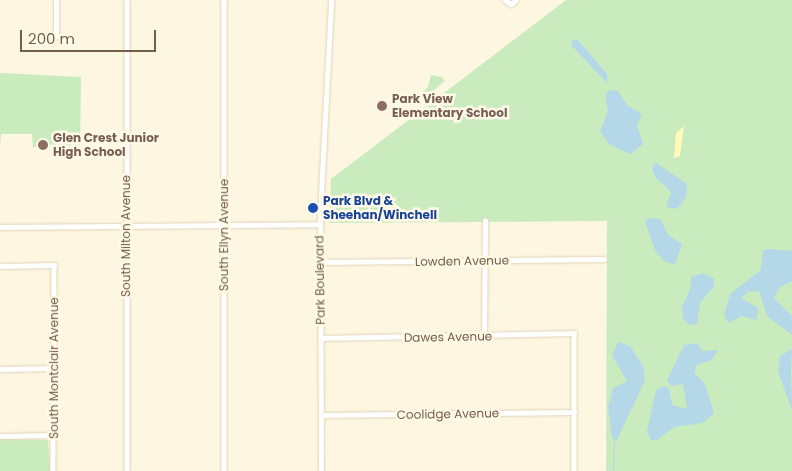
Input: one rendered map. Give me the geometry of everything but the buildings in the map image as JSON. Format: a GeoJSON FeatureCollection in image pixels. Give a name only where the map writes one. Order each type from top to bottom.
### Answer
{"type":"FeatureCollection","features":[{"type":"Feature","properties":{"kind":"street"},"geometry":{"type":"LineString","coordinates":[[56,0],[56,38]]}},
{"type":"Feature","properties":{"kind":"street","name":"South Milton Avenue"},"geometry":{"type":"LineString","coordinates":[[126,0],[127,471]]}},
{"type":"Feature","properties":{"kind":"street","name":"South Ellyn Avenue"},"geometry":{"type":"LineString","coordinates":[[224,0],[224,471]]}},
{"type":"Feature","properties":{"kind":"street","name":"Park Boulevard"},"geometry":{"type":"LineString","coordinates":[[320,471],[322,415],[320,224],[331,0]]}},
{"type":"Feature","properties":{"kind":"street"},"geometry":{"type":"LineString","coordinates":[[506,0],[511,4],[516,0]]}},
{"type":"Feature","properties":{"kind":"street"},"geometry":{"type":"LineString","coordinates":[[484,337],[485,221]]}},
{"type":"Feature","properties":{"kind":"street"},"geometry":{"type":"LineString","coordinates":[[0,227],[320,224]]}},
{"type":"Feature","properties":{"kind":"street","name":"Lowden Avenue"},"geometry":{"type":"LineString","coordinates":[[321,262],[604,260]]}},
{"type":"Feature","properties":{"kind":"street","name":"South Montclair Avenue"},"geometry":{"type":"LineString","coordinates":[[0,266],[54,265],[53,471]]}},
{"type":"Feature","properties":{"kind":"street","name":"Dawes Avenue"},"geometry":{"type":"LineString","coordinates":[[321,338],[484,337],[574,333],[574,412]]}},
{"type":"Feature","properties":{"kind":"street"},"geometry":{"type":"LineString","coordinates":[[0,369],[54,368]]}},
{"type":"Feature","properties":{"kind":"street"},"geometry":{"type":"LineString","coordinates":[[574,412],[574,471]]}},
{"type":"Feature","properties":{"kind":"street","name":"Coolidge Avenue"},"geometry":{"type":"LineString","coordinates":[[322,415],[574,412]]}},
{"type":"Feature","properties":{"kind":"street"},"geometry":{"type":"LineString","coordinates":[[0,436],[54,435]]}},
{"type":"Feature","properties":{"kind":"green space"},"geometry":{"type":"Polygon","coordinates":[[[566,0],[792,0],[792,471],[606,471],[607,221],[329,223],[331,179],[566,0]]]}},
{"type":"Feature","properties":{"kind":"green space"},"geometry":{"type":"Polygon","coordinates":[[[0,73],[81,77],[80,145],[33,147],[32,134],[1,134],[0,147],[0,73]]]}},
{"type":"Feature","properties":{"kind":"green space"},"geometry":{"type":"Polygon","coordinates":[[[431,75],[442,77],[445,81],[423,99],[419,95],[428,87],[431,75]]]}},
{"type":"Feature","properties":{"kind":"green space"},"geometry":{"type":"Polygon","coordinates":[[[0,439],[48,440],[50,471],[0,471],[0,439]]]}},
{"type":"Feature","properties":{"kind":"sand"},"geometry":{"type":"Polygon","coordinates":[[[684,126],[680,156],[674,158],[676,133],[684,126]]]}},
{"type":"Feature","properties":{"kind":"water"},"geometry":{"type":"Polygon","coordinates":[[[577,39],[607,74],[607,83],[572,46],[571,41],[577,39]]]}},
{"type":"Feature","properties":{"kind":"water"},"geometry":{"type":"Polygon","coordinates":[[[610,90],[618,91],[627,105],[642,114],[637,125],[643,144],[630,154],[609,144],[600,131],[608,111],[605,94],[610,90]]]}},
{"type":"Feature","properties":{"kind":"water"},"geometry":{"type":"Polygon","coordinates":[[[655,162],[687,184],[686,197],[677,209],[666,207],[671,192],[655,177],[652,169],[655,162]]]}},
{"type":"Feature","properties":{"kind":"water"},"geometry":{"type":"Polygon","coordinates":[[[649,218],[661,219],[668,235],[682,244],[675,265],[664,261],[655,250],[645,222],[649,218]]]}},
{"type":"Feature","properties":{"kind":"water"},"geometry":{"type":"Polygon","coordinates":[[[763,250],[792,251],[792,281],[780,287],[774,298],[792,316],[792,335],[767,316],[759,291],[748,292],[741,298],[758,308],[757,320],[741,316],[729,323],[724,316],[730,294],[761,270],[763,250]]]}},
{"type":"Feature","properties":{"kind":"water"},"geometry":{"type":"Polygon","coordinates":[[[703,273],[714,279],[714,286],[700,303],[697,324],[689,325],[683,319],[682,307],[690,290],[691,277],[703,273]]]}},
{"type":"Feature","properties":{"kind":"water"},"geometry":{"type":"Polygon","coordinates":[[[618,342],[630,346],[643,366],[645,380],[617,440],[612,438],[608,408],[613,388],[627,381],[612,355],[618,342]]]}},
{"type":"Feature","properties":{"kind":"water"},"geometry":{"type":"Polygon","coordinates":[[[698,343],[702,351],[718,350],[711,360],[697,365],[694,372],[705,384],[714,413],[703,423],[674,427],[657,440],[651,440],[647,431],[656,390],[664,386],[669,388],[672,405],[687,409],[683,384],[672,386],[667,380],[684,345],[698,343]]]}},
{"type":"Feature","properties":{"kind":"water"},"geometry":{"type":"Polygon","coordinates":[[[792,349],[792,411],[778,371],[780,356],[792,349]]]}},
{"type":"Feature","properties":{"kind":"waterway"},"geometry":{"type":"LineString","coordinates":[[613,471],[614,439]]}},
{"type":"Feature","properties":{"kind":"place","name":"Park View Elementary School"},"geometry":{"type":"Point","coordinates":[382,106]}},
{"type":"Feature","properties":{"kind":"place","name":"Glen Crest Junior High School"},"geometry":{"type":"Point","coordinates":[43,145]}},
{"type":"Feature","properties":{"kind":"place","name":"Park Blvd & Sheehan/Winchell"},"geometry":{"type":"Point","coordinates":[313,208]}}]}
